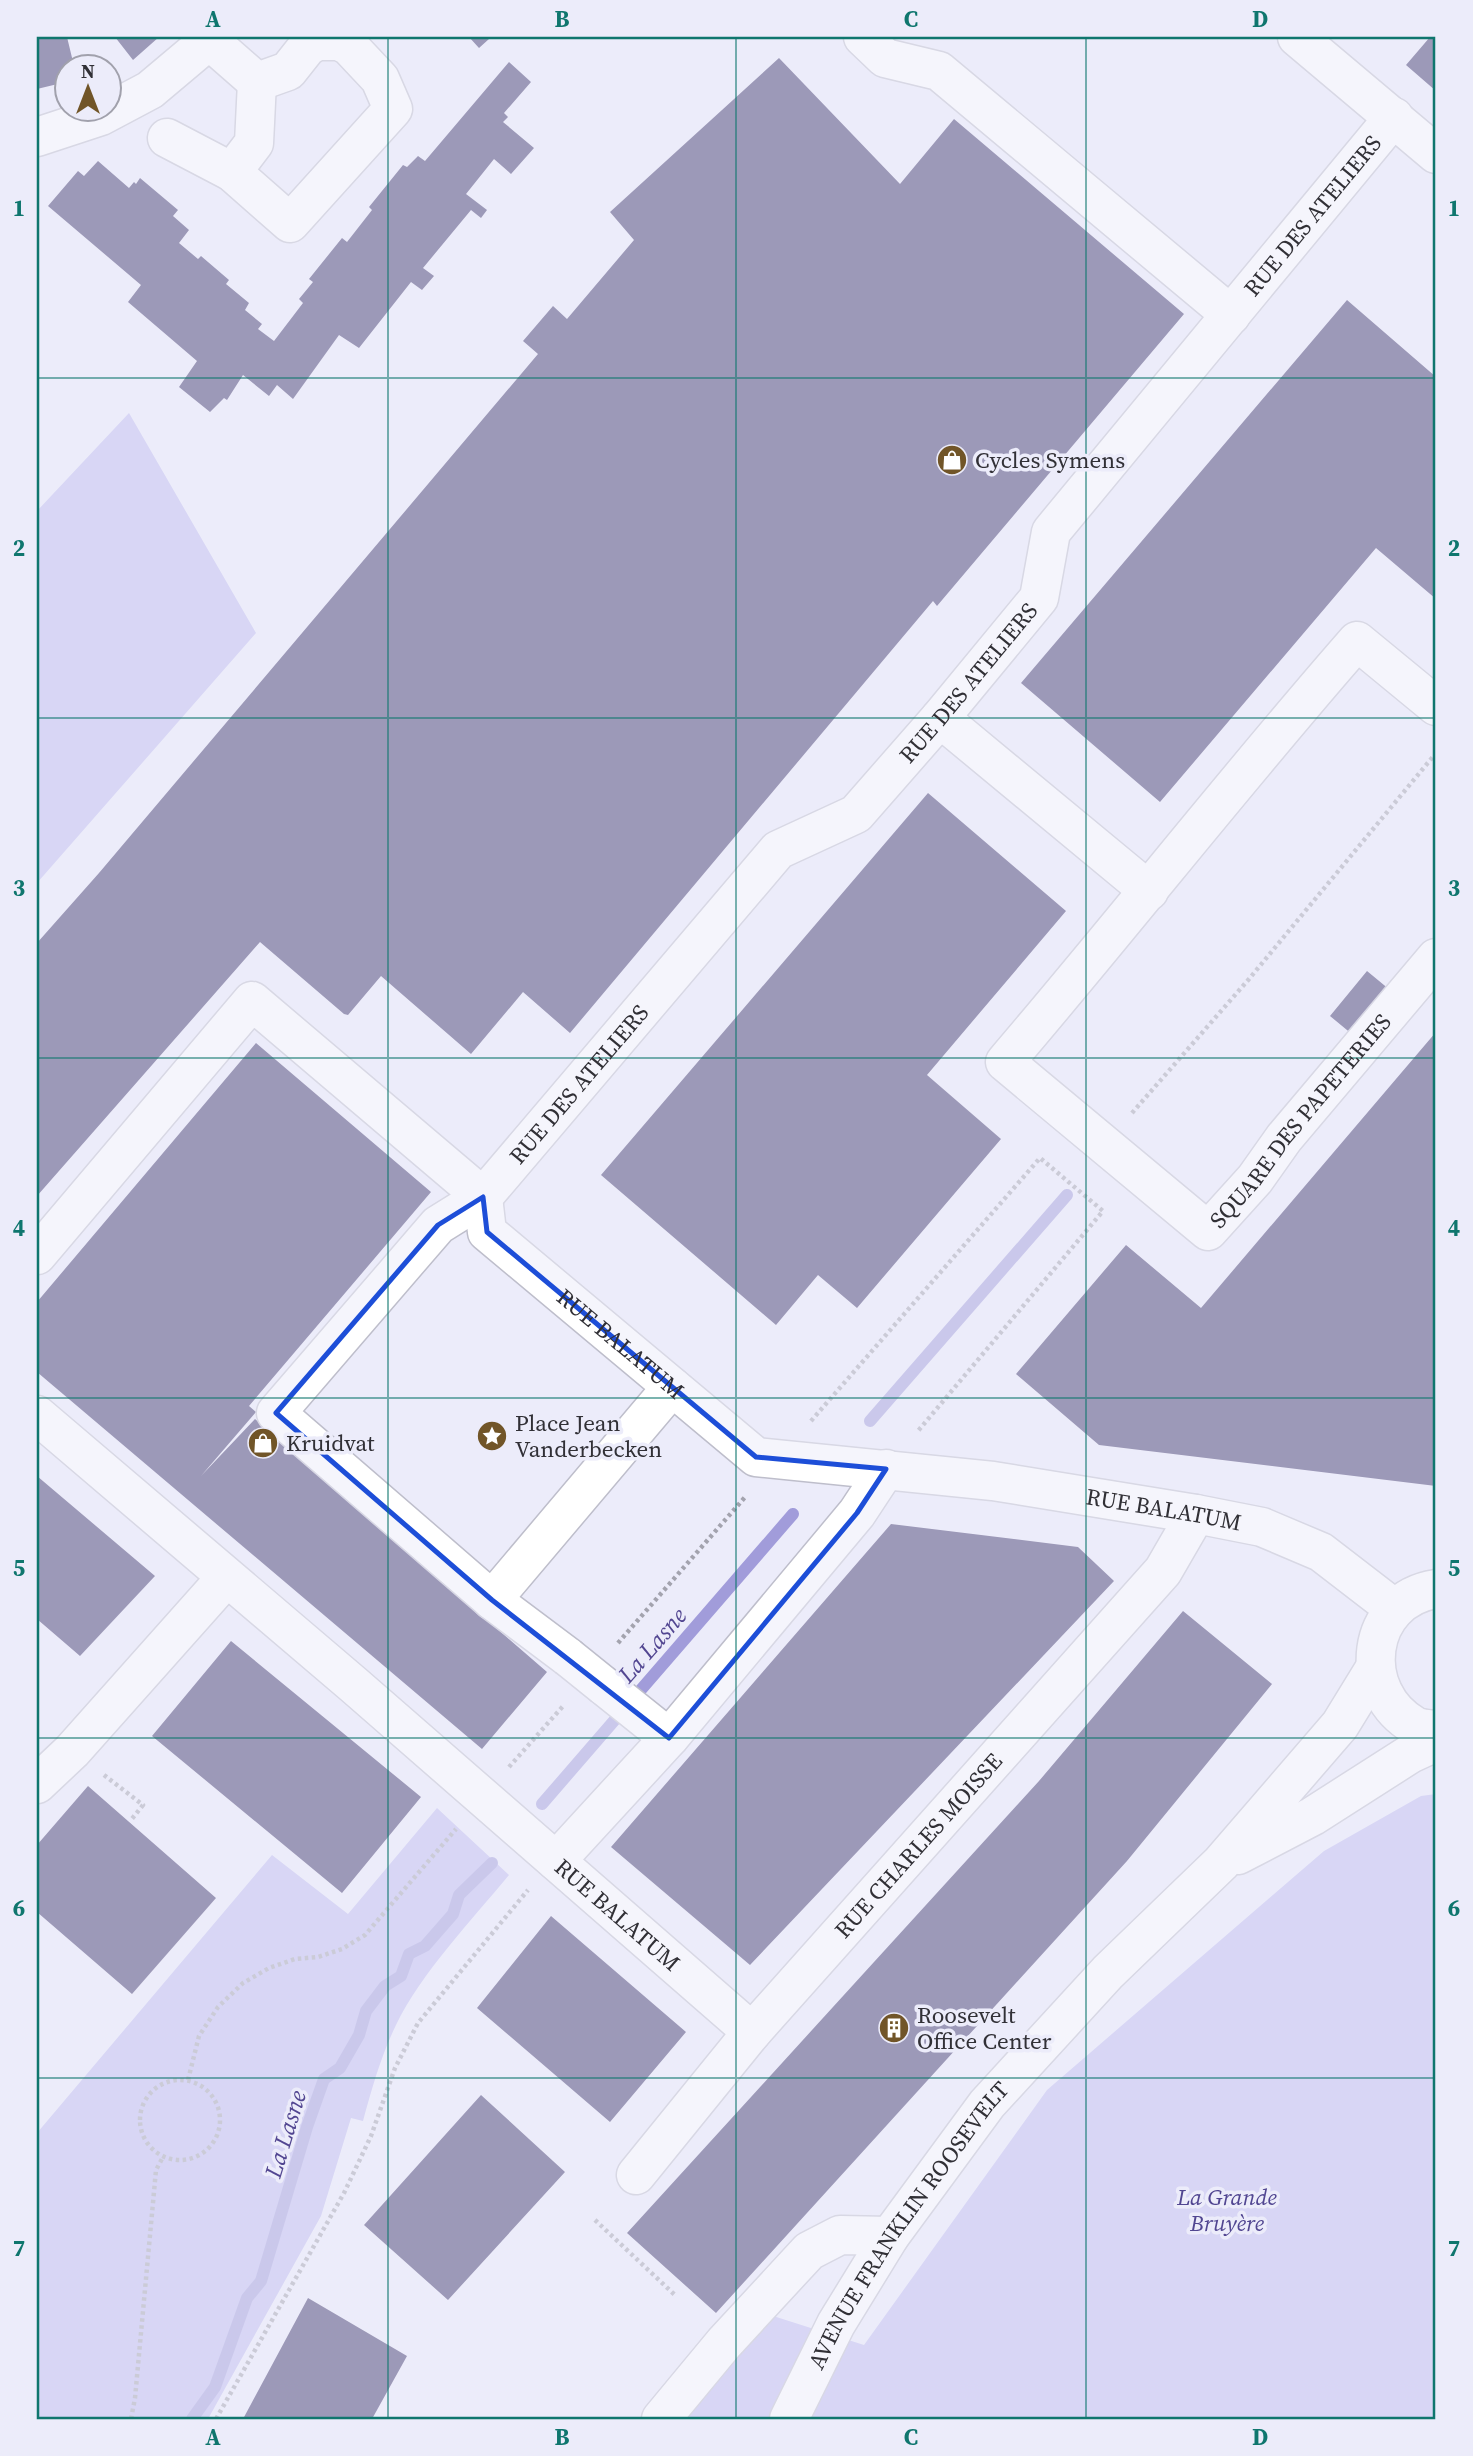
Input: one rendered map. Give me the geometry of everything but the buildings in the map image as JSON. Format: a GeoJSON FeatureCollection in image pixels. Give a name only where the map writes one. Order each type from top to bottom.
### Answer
{"type":"FeatureCollection","features":[{"type":"Feature","properties":{"kind":"street"},"geometry":{"type":"LineString","coordinates":[[863,37],[885,58],[939,71],[1231,315]]}},
{"type":"Feature","properties":{"kind":"street"},"geometry":{"type":"LineString","coordinates":[[1297,37],[1436,154]]}},
{"type":"Feature","properties":{"kind":"street"},"geometry":{"type":"LineString","coordinates":[[37,137],[101,116],[150,90],[211,38],[257,82],[254,143],[232,173]]}},
{"type":"Feature","properties":{"kind":"street"},"geometry":{"type":"LineString","coordinates":[[167,138],[232,173],[290,223],[393,108],[380,79],[349,46],[339,41],[317,41],[307,47],[288,71],[257,82]]}},
{"type":"Feature","properties":{"kind":"street","name":"RUE DES ATELIERS"},"geometry":{"type":"LineString","coordinates":[[483,1197],[778,850],[856,814],[940,718],[1039,598],[1051,532],[1394,117]]}},
{"type":"Feature","properties":{"kind":"street","name":"SQUARE DES PAPETERIES"},"geometry":{"type":"LineString","coordinates":[[1435,703],[1357,641],[1282,727],[1005,1062],[1208,1231],[1255,1179],[1284,1138],[1436,958]]}},
{"type":"Feature","properties":{"kind":"street"},"geometry":{"type":"LineString","coordinates":[[940,718],[1149,891]]}},
{"type":"Feature","properties":{"kind":"street"},"geometry":{"type":"LineString","coordinates":[[37,1255],[252,1000],[483,1197],[438,1225],[276,1413],[492,1600],[569,1657],[669,1738]]}},
{"type":"Feature","properties":{"kind":"street","name":"RUE BALATUM"},"geometry":{"type":"LineString","coordinates":[[483,1197],[487,1232],[756,1457],[993,1481],[1262,1527],[1321,1552],[1395,1609]]}},
{"type":"Feature","properties":{"kind":"street"},"geometry":{"type":"LineString","coordinates":[[492,1600],[672,1387]]}},
{"type":"Feature","properties":{"kind":"street","name":"RUE BALATUM"},"geometry":{"type":"LineString","coordinates":[[37,1415],[354,1685],[752,2032]]}},
{"type":"Feature","properties":{"kind":"street"},"geometry":{"type":"LineString","coordinates":[[556,1861],[669,1738],[857,1513],[886,1469]]}},
{"type":"Feature","properties":{"kind":"street","name":"RUE CHARLES MOISSE"},"geometry":{"type":"LineString","coordinates":[[636,2175],[752,2032],[1163,1571],[1196,1514]]}},
{"type":"Feature","properties":{"kind":"street"},"geometry":{"type":"LineString","coordinates":[[37,1784],[72,1752],[226,1578]]}},
{"type":"Feature","properties":{"kind":"street"},"geometry":{"type":"LineString","coordinates":[[1436,1589],[1410,1597],[1395,1609],[1382,1626],[1376,1647],[1375,1668],[1388,1703],[1417,1727],[1436,1730]]}},
{"type":"Feature","properties":{"kind":"street","name":"AVENUE FRANKLIN ROOSEVELT"},"geometry":{"type":"LineString","coordinates":[[789,2419],[836,2324],[890,2236],[987,2104],[1108,1972],[1221,1863],[1340,1725],[1375,1668]]}},
{"type":"Feature","properties":{"kind":"street","name":"AVENUE FRANKLIN ROOSEVELT"},"geometry":{"type":"LineString","coordinates":[[1221,1863],[1313,1816],[1410,1754],[1436,1742]]}},
{"type":"Feature","properties":{"kind":"street"},"geometry":{"type":"LineString","coordinates":[[661,2419],[724,2343],[809,2251],[840,2235],[890,2236]]}},
{"type":"Feature","properties":{"kind":"path"},"geometry":{"type":"LineString","coordinates":[[1105,1145],[1249,979],[1436,753]]}},
{"type":"Feature","properties":{"kind":"path"},"geometry":{"type":"LineString","coordinates":[[72,1752],[143,1805],[131,1820]]}},
{"type":"Feature","properties":{"kind":"path"},"geometry":{"type":"LineString","coordinates":[[188,2080],[199,2036],[218,2007],[243,1983],[268,1968],[295,1959],[318,1957],[365,1935],[483,1797]]}},
{"type":"Feature","properties":{"kind":"path"},"geometry":{"type":"LineString","coordinates":[[216,2419],[344,2193],[370,2136],[396,2068],[418,2023],[514,1906]]}},
{"type":"Feature","properties":{"kind":"path"},"geometry":{"type":"LineString","coordinates":[[188,2080],[201,2085],[211,2094],[221,2119],[219,2133],[213,2145],[202,2154],[190,2159],[163,2157],[145,2140],[140,2114],[144,2102],[162,2084],[188,2080]]}},
{"type":"Feature","properties":{"kind":"path"},"geometry":{"type":"LineString","coordinates":[[131,2419],[156,2169],[163,2157]]}},
{"type":"Feature","properties":{"kind":"path"},"geometry":{"type":"LineString","coordinates":[[595,2220],[677,2296]]}},
{"type":"Feature","properties":{"kind":"highlighted area"},"geometry":{"type":"Polygon","coordinates":[[[483,1197],[487,1232],[756,1457],[886,1469],[857,1513],[669,1738],[492,1600],[276,1413],[438,1225],[483,1197]]]}},
{"type":"Feature","properties":{"kind":"green space"},"geometry":{"type":"Polygon","coordinates":[[[129,413],[256,633],[37,883],[37,511],[129,413]]]}},
{"type":"Feature","properties":{"kind":"green space","name":"La Grande Bruyère"},"geometry":{"type":"Polygon","coordinates":[[[1436,1794],[1436,2419],[669,2419],[767,2314],[864,2345],[1047,2090],[1324,1851],[1421,1796],[1436,1794]]]}},
{"type":"Feature","properties":{"kind":"green space"},"geometry":{"type":"Polygon","coordinates":[[[437,1808],[509,1875],[448,1947],[407,2005],[386,2048],[363,2121],[351,2118],[321,2216],[208,2419],[37,2419],[37,2133],[272,1855],[348,1914],[437,1808]]]}},
{"type":"Feature","properties":{"kind":"waterway","name":"La Lasne"},"geometry":{"type":"LineString","coordinates":[[870,1421],[1067,1195]]}},
{"type":"Feature","properties":{"kind":"waterway","name":"La Lasne"},"geometry":{"type":"LineString","coordinates":[[542,1804],[793,1514]]}},
{"type":"Feature","properties":{"kind":"waterway","name":"La Lasne"},"geometry":{"type":"LineString","coordinates":[[192,2419],[215,2387],[247,2298],[261,2281],[324,2079],[340,2068],[359,2035],[366,2011],[385,1986],[401,1976],[409,1954],[425,1946],[453,1914],[459,1895],[492,1863]]}},
{"type":"Feature","properties":{"kind":"place","name":"Cycles Symens"},"geometry":{"type":"Point","coordinates":[952,460]}},
{"type":"Feature","properties":{"kind":"place","name":"Place Jean Vanderbecken"},"geometry":{"type":"Point","coordinates":[492,1436]}},
{"type":"Feature","properties":{"kind":"place","name":"Kruidvat"},"geometry":{"type":"Point","coordinates":[263,1443]}},
{"type":"Feature","properties":{"kind":"place","name":"Roosevelt Office Center"},"geometry":{"type":"Point","coordinates":[894,2028]}}]}
